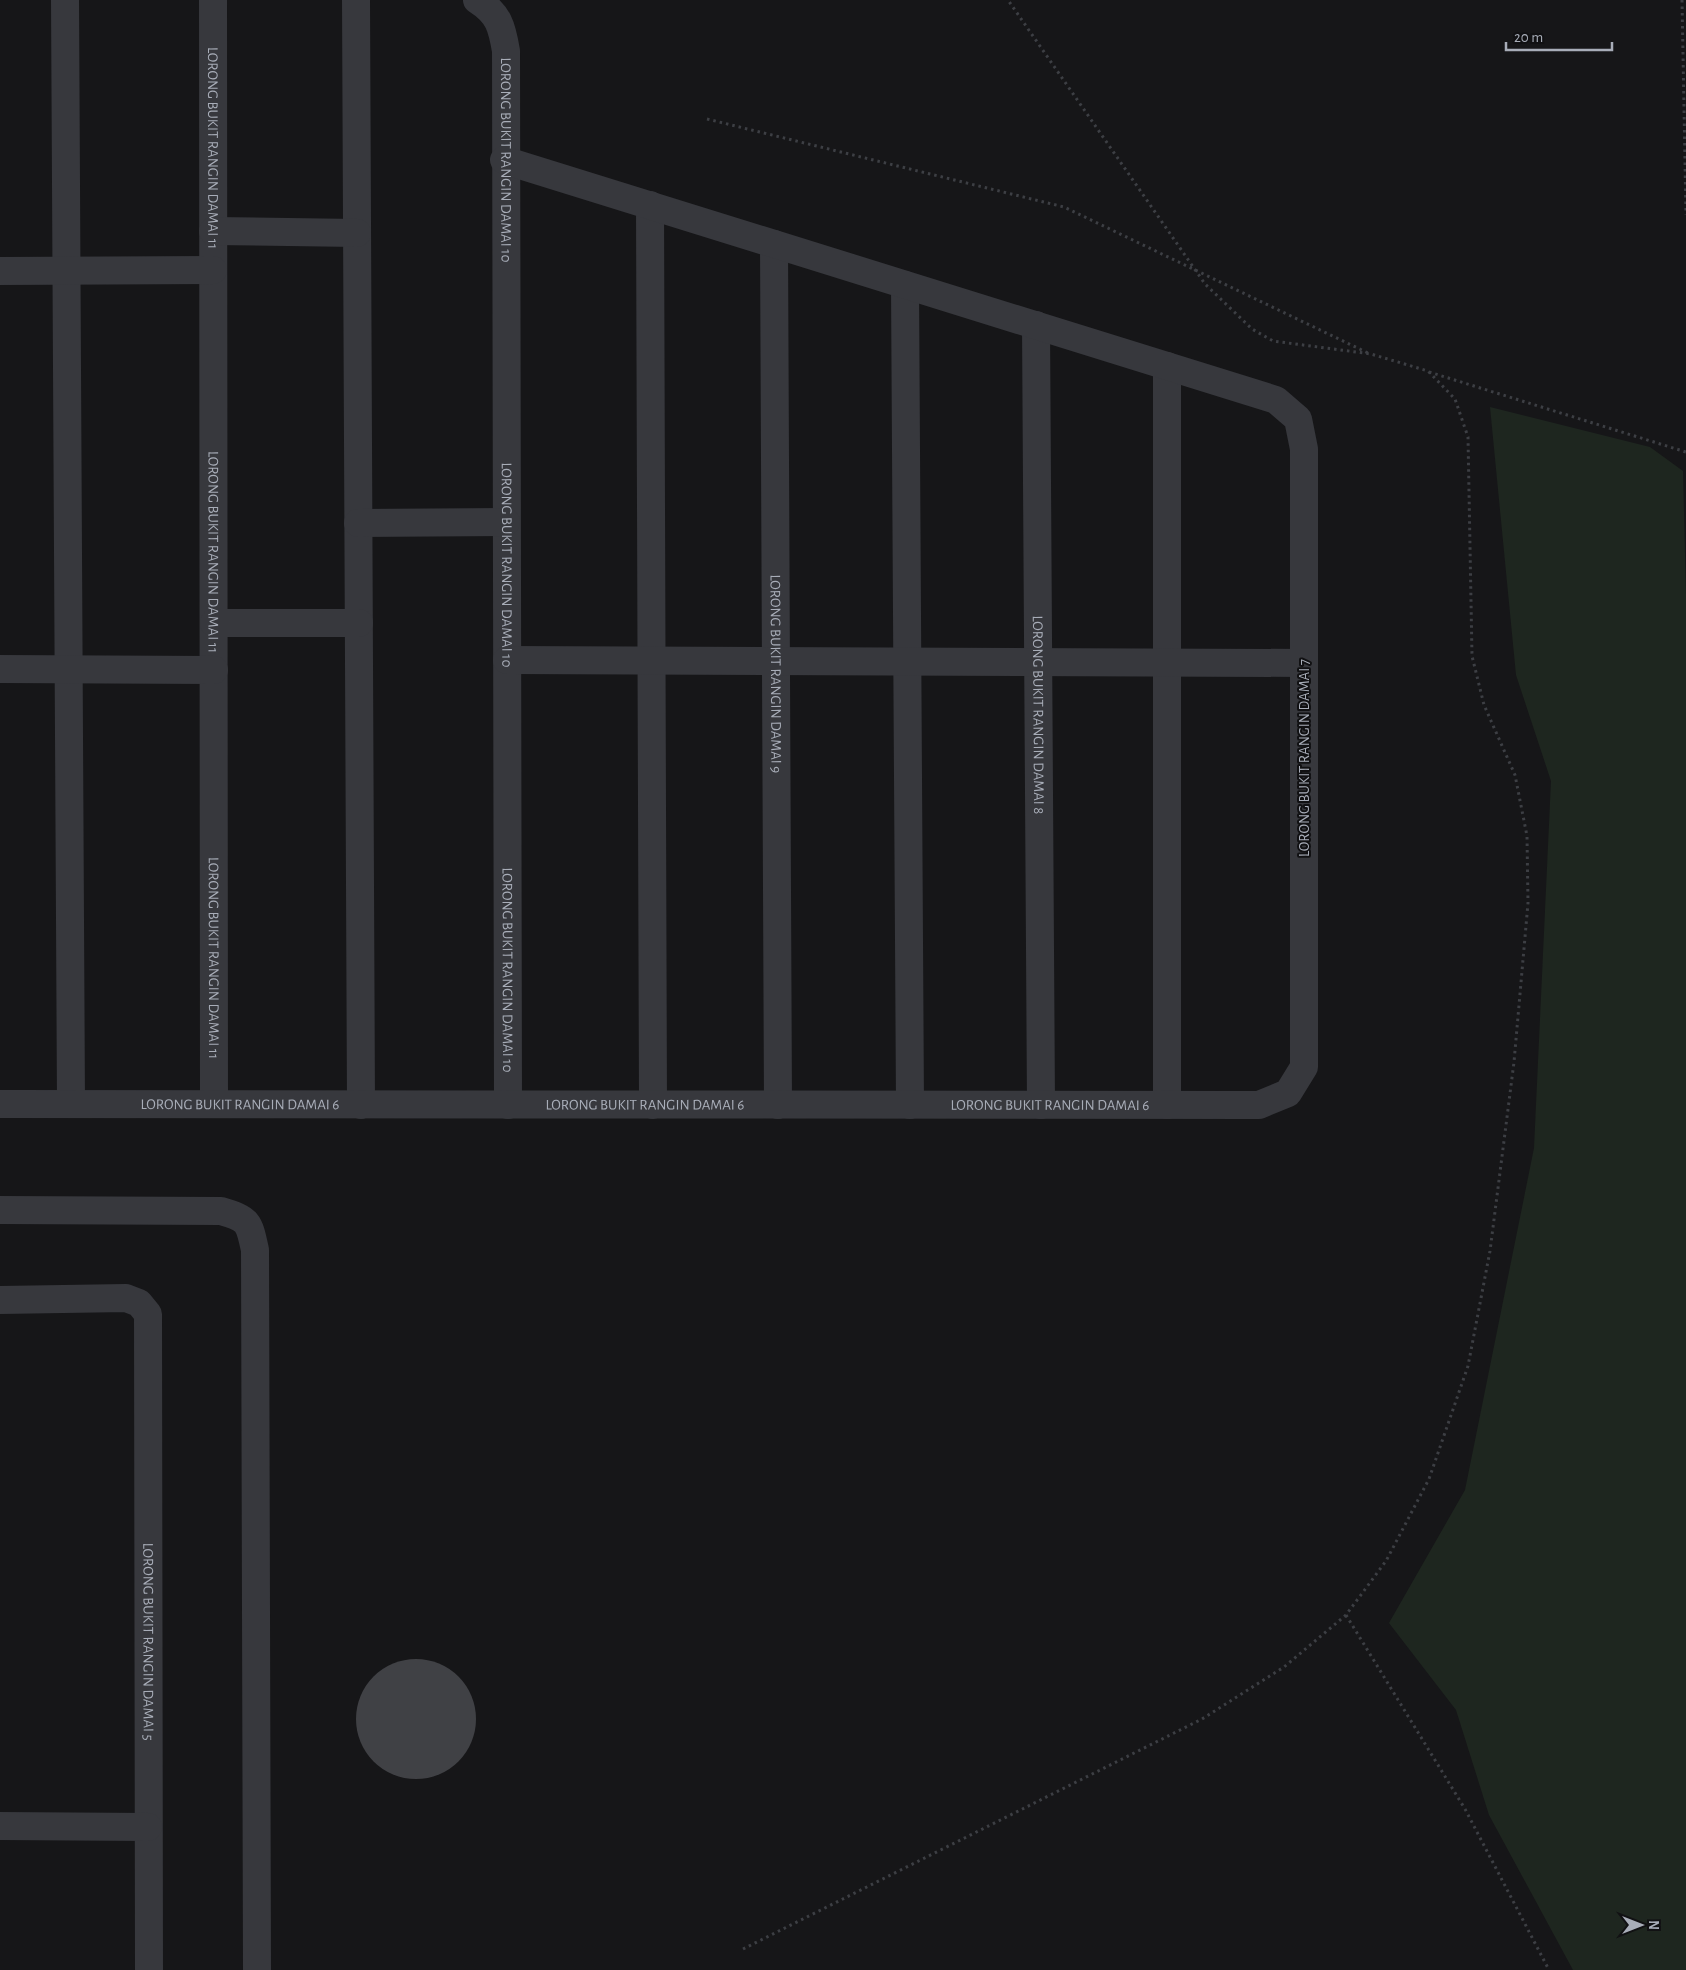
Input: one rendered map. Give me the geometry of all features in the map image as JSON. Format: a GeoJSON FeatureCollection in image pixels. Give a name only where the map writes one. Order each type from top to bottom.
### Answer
{"type":"FeatureCollection","features":[{"type":"Feature","properties":{"kind":"street"},"geometry":{"type":"LineString","coordinates":[[65,0],[71,1104]]}},
{"type":"Feature","properties":{"kind":"street","name":"LORONG BUKIT RANGIN DAMAI 11"},"geometry":{"type":"LineString","coordinates":[[213,0],[214,1104]]}},
{"type":"Feature","properties":{"kind":"street"},"geometry":{"type":"LineString","coordinates":[[356,0],[361,1105]]}},
{"type":"Feature","properties":{"kind":"street","name":"LORONG BUKIT RANGIN DAMAI 10"},"geometry":{"type":"LineString","coordinates":[[477,0],[488,7],[501,25],[506,52],[504,160],[508,1105]]}},
{"type":"Feature","properties":{"kind":"street"},"geometry":{"type":"LineString","coordinates":[[504,160],[1167,366],[1167,1105]]}},
{"type":"Feature","properties":{"kind":"street"},"geometry":{"type":"LineString","coordinates":[[650,206],[653,1105]]}},
{"type":"Feature","properties":{"kind":"street"},"geometry":{"type":"LineString","coordinates":[[213,231],[357,232]]}},
{"type":"Feature","properties":{"kind":"street","name":"LORONG BUKIT RANGIN DAMAI 9"},"geometry":{"type":"LineString","coordinates":[[774,244],[778,1105]]}},
{"type":"Feature","properties":{"kind":"street"},"geometry":{"type":"LineString","coordinates":[[0,271],[213,270]]}},
{"type":"Feature","properties":{"kind":"street"},"geometry":{"type":"LineString","coordinates":[[905,285],[910,1105]]}},
{"type":"Feature","properties":{"kind":"street","name":"LORONG BUKIT RANGIN DAMAI 8"},"geometry":{"type":"LineString","coordinates":[[1036,325],[1041,1105]]}},
{"type":"Feature","properties":{"kind":"street","name":"LORONG BUKIT RANGIN DAMAI 7"},"geometry":{"type":"LineString","coordinates":[[1167,366],[1276,400],[1298,420],[1304,449],[1304,1067],[1288,1093]]}},
{"type":"Feature","properties":{"kind":"street"},"geometry":{"type":"LineString","coordinates":[[358,524],[506,522]]}},
{"type":"Feature","properties":{"kind":"street"},"geometry":{"type":"LineString","coordinates":[[214,623],[359,623]]}},
{"type":"Feature","properties":{"kind":"street"},"geometry":{"type":"LineString","coordinates":[[507,660],[1304,663]]}},
{"type":"Feature","properties":{"kind":"street"},"geometry":{"type":"LineString","coordinates":[[0,669],[214,670]]}},
{"type":"Feature","properties":{"kind":"street","name":"LORONG BUKIT RANGIN DAMAI 6"},"geometry":{"type":"LineString","coordinates":[[0,1104],[1259,1105],[1288,1093]]}},
{"type":"Feature","properties":{"kind":"street"},"geometry":{"type":"LineString","coordinates":[[0,1210],[221,1211],[239,1216],[250,1226],[255,1250],[257,1970]]}},
{"type":"Feature","properties":{"kind":"street","name":"LORONG BUKIT RANGIN DAMAI 5"},"geometry":{"type":"LineString","coordinates":[[0,1300],[126,1298],[139,1304],[148,1314],[149,1970]]}},
{"type":"Feature","properties":{"kind":"street"},"geometry":{"type":"LineString","coordinates":[[0,1826],[148,1827]]}},
{"type":"Feature","properties":{"kind":"path"},"geometry":{"type":"LineString","coordinates":[[743,1949],[1202,1719],[1284,1667],[1346,1615],[1386,1562],[1430,1479],[1468,1366],[1492,1232],[1514,1062],[1528,903],[1527,836],[1515,775],[1484,705],[1472,656],[1468,437],[1455,400],[1428,371],[1371,354],[1273,341],[1252,329],[1205,284],[1008,0]]}},
{"type":"Feature","properties":{"kind":"path"},"geometry":{"type":"LineString","coordinates":[[1682,0],[1686,215]]}},
{"type":"Feature","properties":{"kind":"path"},"geometry":{"type":"LineString","coordinates":[[707,119],[1064,207],[1371,354],[1686,452]]}},
{"type":"Feature","properties":{"kind":"path"},"geometry":{"type":"LineString","coordinates":[[1346,1615],[1465,1809],[1549,1970]]}},
{"type":"Feature","properties":{"kind":"shaded area"},"geometry":{"type":"Polygon","coordinates":[[[1490,407],[1650,447],[1683,471],[1686,594],[1686,1970],[1573,1970],[1489,1815],[1456,1710],[1389,1623],[1465,1490],[1534,1148],[1551,781],[1516,675],[1490,407]]]}},
{"type":"Feature","properties":{"kind":"building"},"geometry":{"type":"Polygon","coordinates":[[[416,1659],[428,1660],[439,1664],[449,1669],[458,1677],[466,1686],[471,1696],[475,1707],[475,1731],[471,1742],[466,1752],[458,1761],[449,1769],[439,1774],[428,1778],[416,1779],[404,1778],[393,1774],[383,1769],[374,1761],[366,1752],[361,1742],[357,1731],[356,1719],[357,1707],[361,1696],[366,1686],[374,1677],[383,1669],[393,1664],[404,1660],[416,1659]]]}}]}
